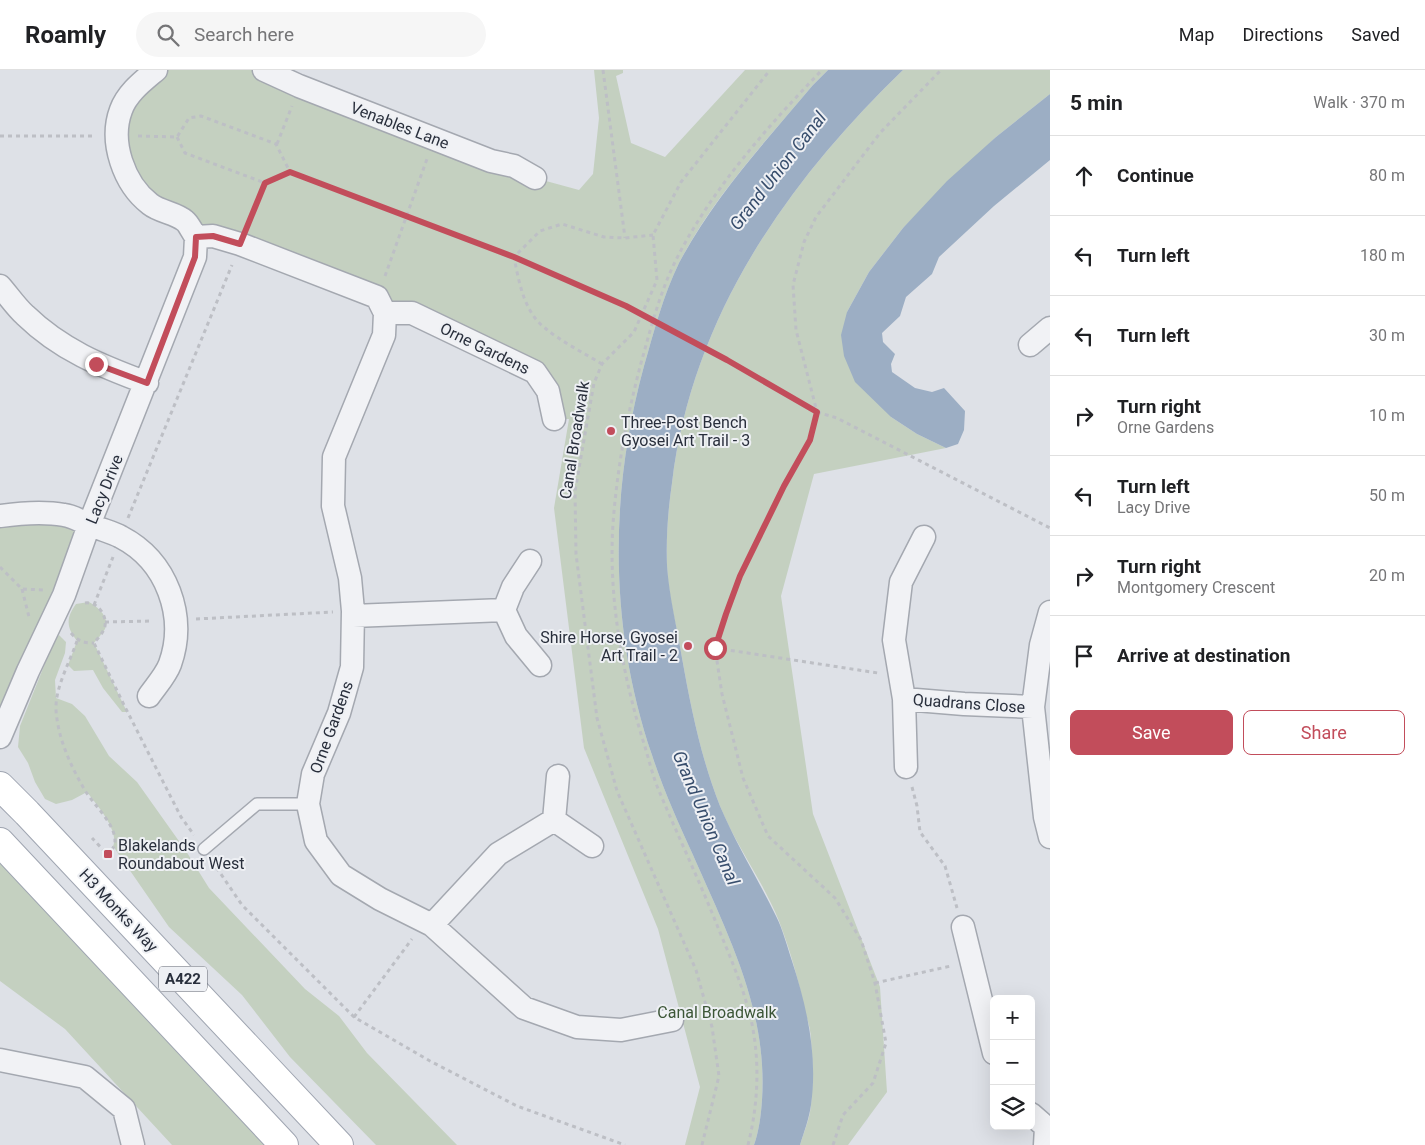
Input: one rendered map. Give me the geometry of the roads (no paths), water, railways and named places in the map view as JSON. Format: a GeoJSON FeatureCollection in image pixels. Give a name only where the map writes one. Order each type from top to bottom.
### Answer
{"type":"FeatureCollection","features":[{"type":"Feature","properties":{"kind":"main road","name":"H3 Monks Way"},"geometry":{"type":"LineString","coordinates":[[0,786],[28,813],[339,1145]]}},
{"type":"Feature","properties":{"kind":"main road","name":"A422"},"geometry":{"type":"LineString","coordinates":[[3,845],[284,1145]]}},
{"type":"Feature","properties":{"kind":"street"},"geometry":{"type":"LineString","coordinates":[[156,70],[137,85],[121,110],[116,136],[122,165],[134,188],[151,205],[185,221],[196,237]]}},
{"type":"Feature","properties":{"kind":"street","name":"Venables Lane"},"geometry":{"type":"LineString","coordinates":[[267,70],[299,86],[491,161],[514,166],[535,178]]}},
{"type":"Feature","properties":{"kind":"street","name":"Orne Gardens"},"geometry":{"type":"LineString","coordinates":[[196,237],[213,236],[240,244],[381,305],[412,313],[535,372],[548,391],[554,419]]}},
{"type":"Feature","properties":{"kind":"street","name":"Lacy Drive"},"geometry":{"type":"LineString","coordinates":[[0,737],[28,671],[64,595],[89,525],[147,383],[195,257],[196,237]]}},
{"type":"Feature","properties":{"kind":"street"},"geometry":{"type":"LineString","coordinates":[[0,286],[25,315],[59,343],[96,364],[147,383]]}},
{"type":"Feature","properties":{"kind":"street","name":"Orne Gardens"},"geometry":{"type":"LineString","coordinates":[[381,305],[384,334],[334,457],[333,506],[350,578],[353,614],[352,667],[339,713],[313,774],[308,804],[316,841],[341,875],[380,899],[428,923],[524,1008],[577,1027],[621,1030],[672,1020]]}},
{"type":"Feature","properties":{"kind":"street"},"geometry":{"type":"LineString","coordinates":[[1030,345],[1050,328]]}},
{"type":"Feature","properties":{"kind":"street"},"geometry":{"type":"LineString","coordinates":[[0,516],[29,512],[66,515],[120,537],[144,554],[160,572],[171,592],[176,620],[176,636],[170,665],[150,696]]}},
{"type":"Feature","properties":{"kind":"street","name":"Quadrans Close"},"geometry":{"type":"LineString","coordinates":[[906,768],[904,699],[894,640],[900,582],[924,537]]}},
{"type":"Feature","properties":{"kind":"street"},"geometry":{"type":"LineString","coordinates":[[530,561],[513,587],[504,610],[516,636],[540,665]]}},
{"type":"Feature","properties":{"kind":"street"},"geometry":{"type":"LineString","coordinates":[[353,614],[504,610]]}},
{"type":"Feature","properties":{"kind":"street"},"geometry":{"type":"LineString","coordinates":[[1050,612],[1041,645],[1033,707],[1045,817],[1050,837]]}},
{"type":"Feature","properties":{"kind":"street","name":"Quadrans Close"},"geometry":{"type":"LineString","coordinates":[[904,699],[1033,707]]}},
{"type":"Feature","properties":{"kind":"street"},"geometry":{"type":"LineString","coordinates":[[554,820],[558,776]]}},
{"type":"Feature","properties":{"kind":"street"},"geometry":{"type":"LineString","coordinates":[[554,820],[592,846]]}},
{"type":"Feature","properties":{"kind":"street"},"geometry":{"type":"LineString","coordinates":[[428,923],[498,854],[554,820]]}},
{"type":"Feature","properties":{"kind":"street"},"geometry":{"type":"LineString","coordinates":[[962,928],[991,1040]]}},
{"type":"Feature","properties":{"kind":"street"},"geometry":{"type":"LineString","coordinates":[[0,1060],[84,1077],[124,1109],[133,1145]]}},
{"type":"Feature","properties":{"kind":"lane"},"geometry":{"type":"LineString","coordinates":[[204,850],[257,804],[308,804]]}},
{"type":"Feature","properties":{"kind":"water","name":"Grand Union Canal"},"geometry":{"type":"Polygon","coordinates":[[[828,70],[903,70],[860,113],[820,159],[784,207],[751,257],[723,309],[700,364],[683,422],[669,503],[667,565],[669,588],[697,733],[713,788],[726,820],[781,927],[802,996],[810,1032],[813,1087],[809,1115],[800,1145],[754,1145],[760,1123],[762,1100],[762,1067],[759,1035],[752,1004],[732,944],[666,793],[652,755],[638,707],[628,659],[621,610],[620,512],[624,463],[633,414],[655,327],[673,275],[693,239],[724,193],[813,85],[828,70]]]}},
{"type":"Feature","properties":{"kind":"water"},"geometry":{"type":"Polygon","coordinates":[[[1050,94],[1050,160],[994,206],[939,257],[932,274],[906,297],[900,316],[882,333],[883,342],[895,354],[891,364],[892,372],[915,388],[932,392],[944,388],[965,411],[964,430],[958,444],[946,448],[917,434],[891,417],[855,382],[844,356],[841,335],[847,312],[869,272],[903,228],[947,181],[996,137],[1050,94]]]}},
{"type":"Feature","properties":{"kind":"place","name":"Three-Post Bench Gyosei Art Trail - 3"},"geometry":{"type":"Point","coordinates":[611,431]}},
{"type":"Feature","properties":{"kind":"place","name":"Shire Horse, Gyosei Art Trail - 2"},"geometry":{"type":"Point","coordinates":[688,646]}},
{"type":"Feature","properties":{"kind":"place","name":"Blakelands Roundabout West"},"geometry":{"type":"Point","coordinates":[108,854]}},
{"type":"Feature","properties":{"kind":"park label","name":"Canal Broadwalk"},"geometry":{"type":"Point","coordinates":[717,1012]}}]}
